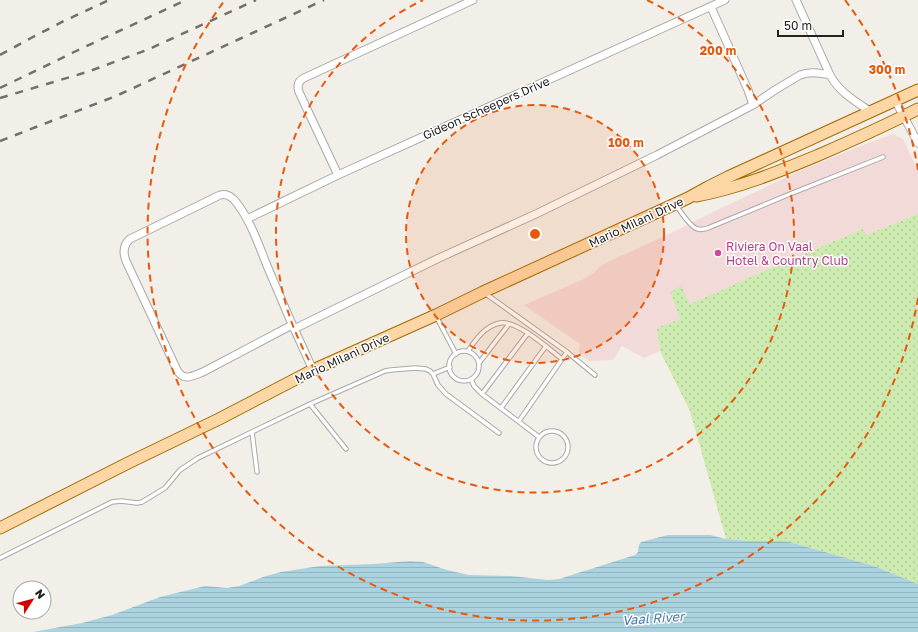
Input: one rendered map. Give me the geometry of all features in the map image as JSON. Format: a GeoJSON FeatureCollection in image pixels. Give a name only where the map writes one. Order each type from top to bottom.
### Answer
{"type":"FeatureCollection","features":[{"type":"Feature","properties":{"kind":"main road","name":"Mario Milani Drive"},"geometry":{"type":"LineString","coordinates":[[0,528],[219,419],[313,370],[436,315],[688,198],[708,186],[918,90]]}},
{"type":"Feature","properties":{"kind":"main road","name":"Mario Milani Drive"},"geometry":{"type":"LineString","coordinates":[[688,198],[715,193],[758,179],[815,156],[918,109]]}},
{"type":"Feature","properties":{"kind":"main road"},"geometry":{"type":"LineString","coordinates":[[808,140],[815,156]]}},
{"type":"Feature","properties":{"kind":"street"},"geometry":{"type":"LineString","coordinates":[[338,175],[299,92],[299,82],[304,78],[473,0]]}},
{"type":"Feature","properties":{"kind":"street","name":"Gideon Scheepers Drive"},"geometry":{"type":"LineString","coordinates":[[247,219],[338,175],[725,0]]}},
{"type":"Feature","properties":{"kind":"street"},"geometry":{"type":"LineString","coordinates":[[796,0],[836,85],[846,95],[871,112]]}},
{"type":"Feature","properties":{"kind":"street"},"geometry":{"type":"LineString","coordinates":[[711,6],[748,90],[753,105]]}},
{"type":"Feature","properties":{"kind":"street"},"geometry":{"type":"LineString","coordinates":[[313,370],[293,327],[247,219],[235,201],[228,195],[222,194],[126,243],[124,248],[125,259],[176,370],[184,377],[189,378],[293,327],[650,159],[753,105],[800,75],[812,73],[830,74]]}},
{"type":"Feature","properties":{"kind":"street"},"geometry":{"type":"LineString","coordinates":[[895,100],[918,143]]}},
{"type":"Feature","properties":{"kind":"lane"},"geometry":{"type":"LineString","coordinates":[[675,204],[693,226],[700,230],[883,157]]}},
{"type":"Feature","properties":{"kind":"lane"},"geometry":{"type":"LineString","coordinates":[[483,292],[567,352],[595,374]]}},
{"type":"Feature","properties":{"kind":"lane"},"geometry":{"type":"LineString","coordinates":[[436,315],[456,354]]}},
{"type":"Feature","properties":{"kind":"lane"},"geometry":{"type":"LineString","coordinates":[[468,351],[476,339],[485,330],[500,323],[509,324],[528,333],[562,359]]}},
{"type":"Feature","properties":{"kind":"lane"},"geometry":{"type":"LineString","coordinates":[[479,363],[509,324]]}},
{"type":"Feature","properties":{"kind":"lane"},"geometry":{"type":"LineString","coordinates":[[482,394],[528,333]]}},
{"type":"Feature","properties":{"kind":"lane"},"geometry":{"type":"LineString","coordinates":[[501,408],[546,346]]}},
{"type":"Feature","properties":{"kind":"lane"},"geometry":{"type":"LineString","coordinates":[[468,351],[477,358],[479,363],[478,372],[471,379],[462,380],[457,378],[451,371],[450,362],[452,357],[456,354],[459,352],[468,351]]}},
{"type":"Feature","properties":{"kind":"lane"},"geometry":{"type":"LineString","coordinates":[[519,421],[567,352]]}},
{"type":"Feature","properties":{"kind":"lane"},"geometry":{"type":"LineString","coordinates":[[433,374],[450,367]]}},
{"type":"Feature","properties":{"kind":"lane"},"geometry":{"type":"LineString","coordinates":[[0,558],[112,502],[142,502],[165,488],[180,470],[198,458],[310,404],[385,371],[416,368],[426,369],[433,374],[438,385],[446,394],[499,433]]}},
{"type":"Feature","properties":{"kind":"lane"},"geometry":{"type":"LineString","coordinates":[[471,379],[474,386],[482,394],[539,437]]}},
{"type":"Feature","properties":{"kind":"lane"},"geometry":{"type":"LineString","coordinates":[[310,404],[346,449]]}},
{"type":"Feature","properties":{"kind":"lane"},"geometry":{"type":"LineString","coordinates":[[252,432],[257,472]]}},
{"type":"Feature","properties":{"kind":"lane"},"geometry":{"type":"LineString","coordinates":[[549,432],[559,433],[563,437],[566,441],[567,447],[561,460],[551,463],[546,462],[539,456],[536,451],[539,437],[549,432]]}},
{"type":"Feature","properties":{"kind":"shaded area","name":"Riviera On Vaal Hotel & Country Club"},"geometry":{"type":"Polygon","coordinates":[[[893,134],[903,139],[918,171],[918,214],[866,235],[863,229],[690,304],[670,292],[680,319],[657,328],[660,351],[644,358],[622,346],[613,360],[590,361],[579,353],[580,344],[524,305],[584,279],[596,271],[599,267],[612,260],[802,170],[893,134]]]}},
{"type":"Feature","properties":{"kind":"green space"},"geometry":{"type":"Polygon","coordinates":[[[918,214],[918,584],[874,566],[786,541],[747,541],[726,539],[690,411],[660,351],[657,328],[680,319],[670,292],[681,286],[690,304],[863,229],[866,235],[918,214]]]}},
{"type":"Feature","properties":{"kind":"water","name":"Vaal River"},"geometry":{"type":"Polygon","coordinates":[[[668,535],[710,535],[726,539],[747,541],[786,541],[874,566],[918,584],[918,632],[33,632],[82,623],[112,615],[160,597],[205,586],[227,588],[239,586],[281,572],[320,566],[410,561],[423,562],[469,575],[511,576],[548,580],[559,579],[635,555],[638,552],[641,542],[668,535]]]}},
{"type":"Feature","properties":{"kind":"railway"},"geometry":{"type":"LineString","coordinates":[[0,55],[64,21],[109,0]]}},
{"type":"Feature","properties":{"kind":"railway"},"geometry":{"type":"LineString","coordinates":[[0,88],[186,0]]}},
{"type":"Feature","properties":{"kind":"railway"},"geometry":{"type":"LineString","coordinates":[[0,98],[87,72],[147,50],[256,0]]}},
{"type":"Feature","properties":{"kind":"railway"},"geometry":{"type":"LineString","coordinates":[[0,141],[116,96],[324,0]]}},
{"type":"Feature","properties":{"kind":"place","name":"Riviera On Vaal Hotel & Country Club"},"geometry":{"type":"Point","coordinates":[718,253]}}]}
